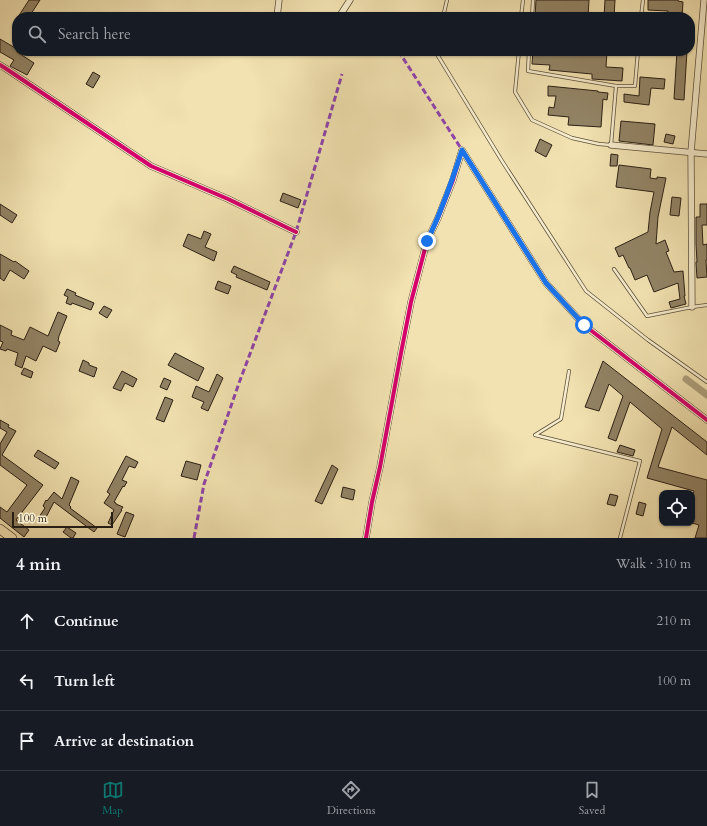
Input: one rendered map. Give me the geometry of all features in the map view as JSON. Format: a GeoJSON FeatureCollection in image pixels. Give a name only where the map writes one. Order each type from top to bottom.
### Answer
{"type":"FeatureCollection","features":[{"type":"Feature","properties":{"kind":"highway"},"geometry":{"type":"LineString","coordinates":[[0,529],[12,538]]}},
{"type":"Feature","properties":{"kind":"street"},"geometry":{"type":"LineString","coordinates":[[278,12],[279,0]]}},
{"type":"Feature","properties":{"kind":"street"},"geometry":{"type":"LineString","coordinates":[[342,12],[350,0]]}},
{"type":"Feature","properties":{"kind":"street"},"geometry":{"type":"LineString","coordinates":[[692,307],[691,152],[704,0]]}},
{"type":"Feature","properties":{"kind":"street"},"geometry":{"type":"LineString","coordinates":[[0,65],[151,166],[228,199],[296,232]]}},
{"type":"Feature","properties":{"kind":"street"},"geometry":{"type":"LineString","coordinates":[[611,145],[707,154]]}},
{"type":"Feature","properties":{"kind":"street"},"geometry":{"type":"LineString","coordinates":[[366,538],[400,353],[411,302],[427,241],[438,218],[462,150],[546,283],[584,325],[707,420]]}},
{"type":"Feature","properties":{"kind":"lane"},"geometry":{"type":"LineString","coordinates":[[444,12],[447,0]]}},
{"type":"Feature","properties":{"kind":"lane"},"geometry":{"type":"LineString","coordinates":[[522,12],[523,0]]}},
{"type":"Feature","properties":{"kind":"lane"},"geometry":{"type":"LineString","coordinates":[[533,12],[534,0]]}},
{"type":"Feature","properties":{"kind":"lane"},"geometry":{"type":"LineString","coordinates":[[642,12],[643,0]]}},
{"type":"Feature","properties":{"kind":"lane"},"geometry":{"type":"LineString","coordinates":[[438,56],[502,161],[586,291],[648,340],[707,382]]}},
{"type":"Feature","properties":{"kind":"lane"},"geometry":{"type":"LineString","coordinates":[[519,56],[515,92],[532,120],[572,138],[611,145],[616,86]]}},
{"type":"Feature","properties":{"kind":"lane"},"geometry":{"type":"LineString","coordinates":[[529,56],[528,72],[616,86],[635,86],[638,56]]}},
{"type":"Feature","properties":{"kind":"lane"},"geometry":{"type":"LineString","coordinates":[[614,269],[647,316],[707,305]]}},
{"type":"Feature","properties":{"kind":"lane"},"geometry":{"type":"LineString","coordinates":[[569,371],[561,419],[535,435],[640,461],[620,538]]}},
{"type":"Feature","properties":{"kind":"building"},"geometry":{"type":"Polygon","coordinates":[[[29,0],[40,0],[32,12],[21,12],[29,0]]]}},
{"type":"Feature","properties":{"kind":"building"},"geometry":{"type":"Polygon","coordinates":[[[536,0],[589,0],[588,12],[535,12],[536,0]]]}},
{"type":"Feature","properties":{"kind":"building"},"geometry":{"type":"Polygon","coordinates":[[[605,0],[615,0],[614,12],[604,12],[605,0]]]}},
{"type":"Feature","properties":{"kind":"building"},"geometry":{"type":"Polygon","coordinates":[[[648,0],[678,0],[683,2],[682,12],[648,10],[648,0]]]}},
{"type":"Feature","properties":{"kind":"building"},"geometry":{"type":"Polygon","coordinates":[[[0,39],[12,46],[12,56],[23,56],[34,63],[27,75],[10,66],[14,60],[0,52],[0,39]]]}},
{"type":"Feature","properties":{"kind":"building"},"geometry":{"type":"Polygon","coordinates":[[[533,56],[607,56],[606,67],[623,68],[622,81],[592,79],[592,74],[549,70],[550,65],[532,64],[533,56]]]}},
{"type":"Feature","properties":{"kind":"building"},"geometry":{"type":"Polygon","coordinates":[[[677,56],[687,56],[684,100],[674,99],[677,56]]]}},
{"type":"Feature","properties":{"kind":"building"},"geometry":{"type":"Polygon","coordinates":[[[93,72],[100,76],[93,88],[86,84],[93,72]]]}},
{"type":"Feature","properties":{"kind":"building"},"geometry":{"type":"Polygon","coordinates":[[[640,77],[665,79],[664,89],[651,88],[649,105],[624,102],[624,94],[639,96],[640,77]]]}},
{"type":"Feature","properties":{"kind":"building"},"geometry":{"type":"Polygon","coordinates":[[[548,86],[608,93],[607,100],[603,99],[601,127],[568,125],[569,117],[548,115],[549,107],[554,108],[556,96],[548,96],[548,86]]]}},
{"type":"Feature","properties":{"kind":"building"},"geometry":{"type":"Polygon","coordinates":[[[621,121],[655,124],[653,145],[619,141],[621,121]]]}},
{"type":"Feature","properties":{"kind":"building"},"geometry":{"type":"Polygon","coordinates":[[[666,134],[675,136],[673,144],[664,142],[666,134]]]}},
{"type":"Feature","properties":{"kind":"building"},"geometry":{"type":"Polygon","coordinates":[[[540,139],[552,145],[546,157],[535,151],[540,139]]]}},
{"type":"Feature","properties":{"kind":"building"},"geometry":{"type":"Polygon","coordinates":[[[611,154],[618,155],[617,166],[610,166],[611,154]]]}},
{"type":"Feature","properties":{"kind":"building"},"geometry":{"type":"Polygon","coordinates":[[[619,165],[651,169],[650,178],[666,178],[658,217],[656,244],[665,240],[669,251],[666,252],[674,272],[683,271],[684,296],[686,304],[671,308],[669,302],[680,299],[678,283],[654,292],[647,275],[635,280],[623,255],[619,257],[615,248],[648,232],[654,192],[616,187],[619,165]]]}},
{"type":"Feature","properties":{"kind":"building"},"geometry":{"type":"Polygon","coordinates":[[[283,193],[301,200],[298,208],[280,201],[283,193]]]}},
{"type":"Feature","properties":{"kind":"building"},"geometry":{"type":"Polygon","coordinates":[[[672,197],[681,198],[679,216],[670,215],[672,197]]]}},
{"type":"Feature","properties":{"kind":"building"},"geometry":{"type":"Polygon","coordinates":[[[0,204],[17,215],[12,223],[0,215],[0,204]]]}},
{"type":"Feature","properties":{"kind":"building"},"geometry":{"type":"Polygon","coordinates":[[[700,204],[707,204],[707,225],[702,225],[703,245],[707,244],[707,277],[697,278],[696,217],[700,217],[700,204]]]}},
{"type":"Feature","properties":{"kind":"building"},"geometry":{"type":"Polygon","coordinates":[[[204,231],[211,234],[205,247],[217,252],[214,261],[183,246],[188,234],[201,239],[204,231]]]}},
{"type":"Feature","properties":{"kind":"building"},"geometry":{"type":"Polygon","coordinates":[[[0,254],[14,262],[15,261],[29,271],[24,279],[10,270],[4,281],[0,278],[0,254]]]}},
{"type":"Feature","properties":{"kind":"building"},"geometry":{"type":"Polygon","coordinates":[[[234,266],[270,282],[267,290],[236,277],[237,275],[231,272],[234,266]]]}},
{"type":"Feature","properties":{"kind":"building"},"geometry":{"type":"Polygon","coordinates":[[[218,281],[231,286],[228,294],[215,289],[218,281]]]}},
{"type":"Feature","properties":{"kind":"building"},"geometry":{"type":"Polygon","coordinates":[[[67,289],[76,293],[75,295],[94,303],[91,310],[72,303],[71,305],[66,303],[68,297],[64,295],[67,289]]]}},
{"type":"Feature","properties":{"kind":"building"},"geometry":{"type":"Polygon","coordinates":[[[104,306],[112,310],[107,318],[99,313],[104,306]]]}},
{"type":"Feature","properties":{"kind":"building"},"geometry":{"type":"Polygon","coordinates":[[[58,312],[67,316],[59,336],[58,341],[60,342],[56,352],[43,346],[36,361],[26,356],[22,368],[15,365],[18,353],[7,349],[6,351],[0,349],[3,342],[0,341],[0,325],[12,331],[11,335],[24,340],[30,327],[48,336],[58,312]]]}},
{"type":"Feature","properties":{"kind":"building"},"geometry":{"type":"Polygon","coordinates":[[[175,353],[204,368],[198,381],[168,365],[175,353]]]}},
{"type":"Feature","properties":{"kind":"building"},"geometry":{"type":"Polygon","coordinates":[[[83,360],[89,363],[89,365],[97,368],[94,377],[79,371],[83,360]]]}},
{"type":"Feature","properties":{"kind":"building"},"geometry":{"type":"Polygon","coordinates":[[[603,361],[707,442],[707,455],[672,427],[658,467],[707,480],[707,538],[695,538],[699,525],[695,524],[695,490],[647,478],[662,429],[630,402],[616,441],[608,438],[623,396],[609,384],[599,411],[585,407],[603,361]]]}},
{"type":"Feature","properties":{"kind":"building"},"geometry":{"type":"Polygon","coordinates":[[[24,368],[33,372],[31,378],[21,374],[24,368]]]}},
{"type":"Feature","properties":{"kind":"building"},"geometry":{"type":"Polygon","coordinates":[[[122,371],[137,379],[133,387],[125,383],[121,391],[113,388],[122,371]]]}},
{"type":"Feature","properties":{"kind":"building"},"geometry":{"type":"Polygon","coordinates":[[[217,374],[223,378],[208,411],[201,408],[204,402],[192,397],[196,386],[209,392],[217,374]]]}},
{"type":"Feature","properties":{"kind":"building"},"geometry":{"type":"Polygon","coordinates":[[[164,378],[171,381],[167,390],[160,387],[164,378]]]}},
{"type":"Feature","properties":{"kind":"building"},"geometry":{"type":"Polygon","coordinates":[[[165,397],[173,400],[164,422],[156,419],[165,397]]]}},
{"type":"Feature","properties":{"kind":"building"},"geometry":{"type":"Polygon","coordinates":[[[0,420],[9,425],[8,427],[16,431],[2,455],[43,485],[16,520],[29,530],[24,537],[0,518],[0,507],[7,512],[27,485],[0,465],[0,444],[7,432],[0,428],[0,420]]]}},
{"type":"Feature","properties":{"kind":"building"},"geometry":{"type":"Polygon","coordinates":[[[620,445],[635,450],[633,456],[617,452],[620,445]]]}},
{"type":"Feature","properties":{"kind":"building"},"geometry":{"type":"Polygon","coordinates":[[[38,450],[59,463],[55,469],[34,456],[38,450]]]}},
{"type":"Feature","properties":{"kind":"building"},"geometry":{"type":"Polygon","coordinates":[[[126,456],[138,462],[135,468],[129,466],[122,480],[127,482],[114,502],[123,507],[112,525],[108,523],[114,510],[104,503],[110,494],[107,492],[126,456]]]}},
{"type":"Feature","properties":{"kind":"building"},"geometry":{"type":"Polygon","coordinates":[[[186,461],[201,465],[197,480],[181,476],[186,461]]]}},
{"type":"Feature","properties":{"kind":"building"},"geometry":{"type":"Polygon","coordinates":[[[332,465],[338,469],[322,504],[315,501],[332,465]]]}},
{"type":"Feature","properties":{"kind":"building"},"geometry":{"type":"Polygon","coordinates":[[[71,477],[79,481],[69,505],[71,507],[70,508],[97,528],[94,532],[54,502],[44,521],[39,517],[45,508],[43,506],[46,500],[47,501],[54,492],[62,499],[71,477]]]}},
{"type":"Feature","properties":{"kind":"building"},"geometry":{"type":"Polygon","coordinates":[[[343,487],[355,490],[353,500],[341,497],[343,487]]]}},
{"type":"Feature","properties":{"kind":"building"},"geometry":{"type":"Polygon","coordinates":[[[610,494],[618,496],[615,506],[607,504],[610,494]]]}},
{"type":"Feature","properties":{"kind":"building"},"geometry":{"type":"Polygon","coordinates":[[[639,502],[646,504],[643,516],[636,514],[639,502]]]}},
{"type":"Feature","properties":{"kind":"building"},"geometry":{"type":"Polygon","coordinates":[[[126,512],[134,515],[125,537],[117,534],[126,512]]]}},
{"type":"Feature","properties":{"kind":"building"},"geometry":{"type":"Polygon","coordinates":[[[67,527],[76,533],[73,538],[63,532],[67,527]]]}},
{"type":"Feature","properties":{"kind":"waterway"},"geometry":{"type":"LineString","coordinates":[[686,379],[707,395]]}},
{"type":"Feature","properties":{"kind":"marked path"},"geometry":{"type":"LineString","coordinates":[[402,56],[462,150]]}},
{"type":"Feature","properties":{"kind":"marked path"},"geometry":{"type":"LineString","coordinates":[[194,538],[204,484],[239,383],[296,232],[342,74]]}},
{"type":"Feature","properties":{"kind":"cycle path"},"geometry":{"type":"LineString","coordinates":[[0,65],[151,166],[228,199],[296,232]]}},
{"type":"Feature","properties":{"kind":"cycle path"},"geometry":{"type":"LineString","coordinates":[[366,538],[411,302],[427,241],[453,180],[462,150],[546,283],[584,325],[707,420]]}},
{"type":"Feature","properties":{"kind":"route"},"geometry":{"type":"LineString","coordinates":[[427,241],[453,180],[462,150],[546,283],[584,325]]}}]}
